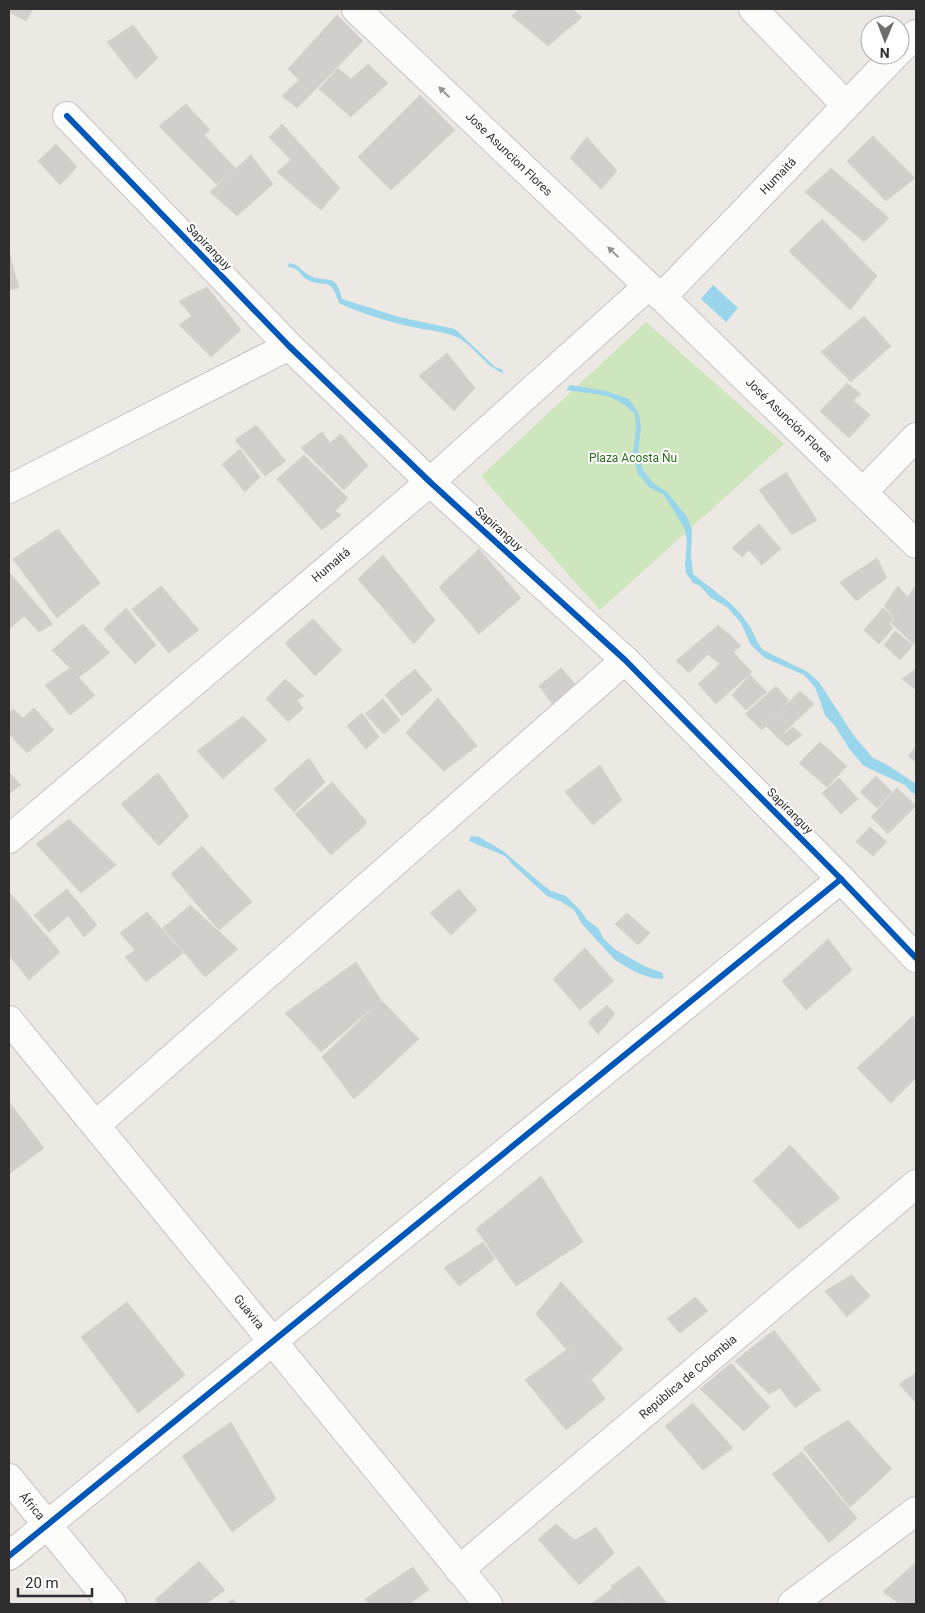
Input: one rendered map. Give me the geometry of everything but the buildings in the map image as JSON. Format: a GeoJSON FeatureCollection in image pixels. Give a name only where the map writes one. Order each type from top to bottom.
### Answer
{"type":"FeatureCollection","features":[{"type":"Feature","properties":{"kind":"street","name":"Jose Asuncion Flores"},"geometry":{"type":"LineString","coordinates":[[356,9],[655,292]]}},
{"type":"Feature","properties":{"kind":"street"},"geometry":{"type":"LineString","coordinates":[[753,9],[846,105]]}},
{"type":"Feature","properties":{"kind":"street","name":"Humaitá"},"geometry":{"type":"LineString","coordinates":[[9,839],[655,292],[885,65]]}},
{"type":"Feature","properties":{"kind":"street","name":"Sapiranguy"},"geometry":{"type":"LineString","coordinates":[[67,116],[289,346],[430,482],[625,660],[841,879],[916,958]]}},
{"type":"Feature","properties":{"kind":"street","name":"José Asunción Flores"},"geometry":{"type":"LineString","coordinates":[[655,292],[916,544]]}},
{"type":"Feature","properties":{"kind":"street"},"geometry":{"type":"LineString","coordinates":[[9,489],[289,346]]}},
{"type":"Feature","properties":{"kind":"street"},"geometry":{"type":"LineString","coordinates":[[863,492],[916,436]]}},
{"type":"Feature","properties":{"kind":"street"},"geometry":{"type":"LineString","coordinates":[[96,1125],[625,660]]}},
{"type":"Feature","properties":{"kind":"street"},"geometry":{"type":"LineString","coordinates":[[9,1556],[841,879]]}},
{"type":"Feature","properties":{"kind":"street","name":"Guavira"},"geometry":{"type":"LineString","coordinates":[[9,1020],[488,1604]]}},
{"type":"Feature","properties":{"kind":"street","name":"República de Colombia"},"geometry":{"type":"LineString","coordinates":[[459,1570],[916,1184]]}},
{"type":"Feature","properties":{"kind":"street","name":"África"},"geometry":{"type":"LineString","coordinates":[[9,1478],[112,1604]]}},
{"type":"Feature","properties":{"kind":"street"},"geometry":{"type":"LineString","coordinates":[[792,1604],[916,1511]]}},
{"type":"Feature","properties":{"kind":"green space","name":"Plaza Acosta Ñu"},"geometry":{"type":"Polygon","coordinates":[[[646,322],[784,444],[600,610],[481,476],[646,322]]]}},
{"type":"Feature","properties":{"kind":"water"},"geometry":{"type":"Polygon","coordinates":[[[289,263],[312,277],[333,281],[338,287],[342,299],[399,317],[455,329],[495,367],[503,370],[503,373],[496,370],[461,339],[454,336],[384,320],[339,303],[333,288],[326,284],[306,279],[294,268],[288,267],[289,263]]]}},
{"type":"Feature","properties":{"kind":"water"},"geometry":{"type":"Polygon","coordinates":[[[713,285],[738,308],[726,322],[701,299],[713,285]]]}},
{"type":"Feature","properties":{"kind":"water"},"geometry":{"type":"Polygon","coordinates":[[[570,385],[606,391],[629,399],[639,414],[641,429],[638,452],[643,470],[653,483],[667,492],[687,517],[692,530],[691,555],[693,574],[740,613],[763,650],[808,672],[819,682],[854,736],[873,758],[886,764],[916,784],[916,794],[911,792],[905,785],[864,766],[825,715],[815,687],[804,675],[765,658],[751,645],[741,623],[727,607],[711,598],[700,586],[693,583],[686,573],[687,542],[685,529],[664,495],[649,487],[638,474],[633,455],[636,428],[635,414],[619,401],[603,395],[566,390],[570,385]]]}},
{"type":"Feature","properties":{"kind":"water"},"geometry":{"type":"Polygon","coordinates":[[[471,836],[479,837],[503,851],[551,891],[566,896],[586,919],[598,928],[604,939],[616,950],[644,966],[663,973],[663,979],[652,978],[635,972],[615,960],[582,924],[574,910],[560,901],[547,896],[505,856],[469,841],[471,836]]]}},
{"type":"Feature","properties":{"kind":"cycle path"},"geometry":{"type":"LineString","coordinates":[[67,116],[289,346],[430,482],[625,660],[841,879],[916,958]]}},
{"type":"Feature","properties":{"kind":"cycle path"},"geometry":{"type":"LineString","coordinates":[[9,1556],[841,879]]}}]}
